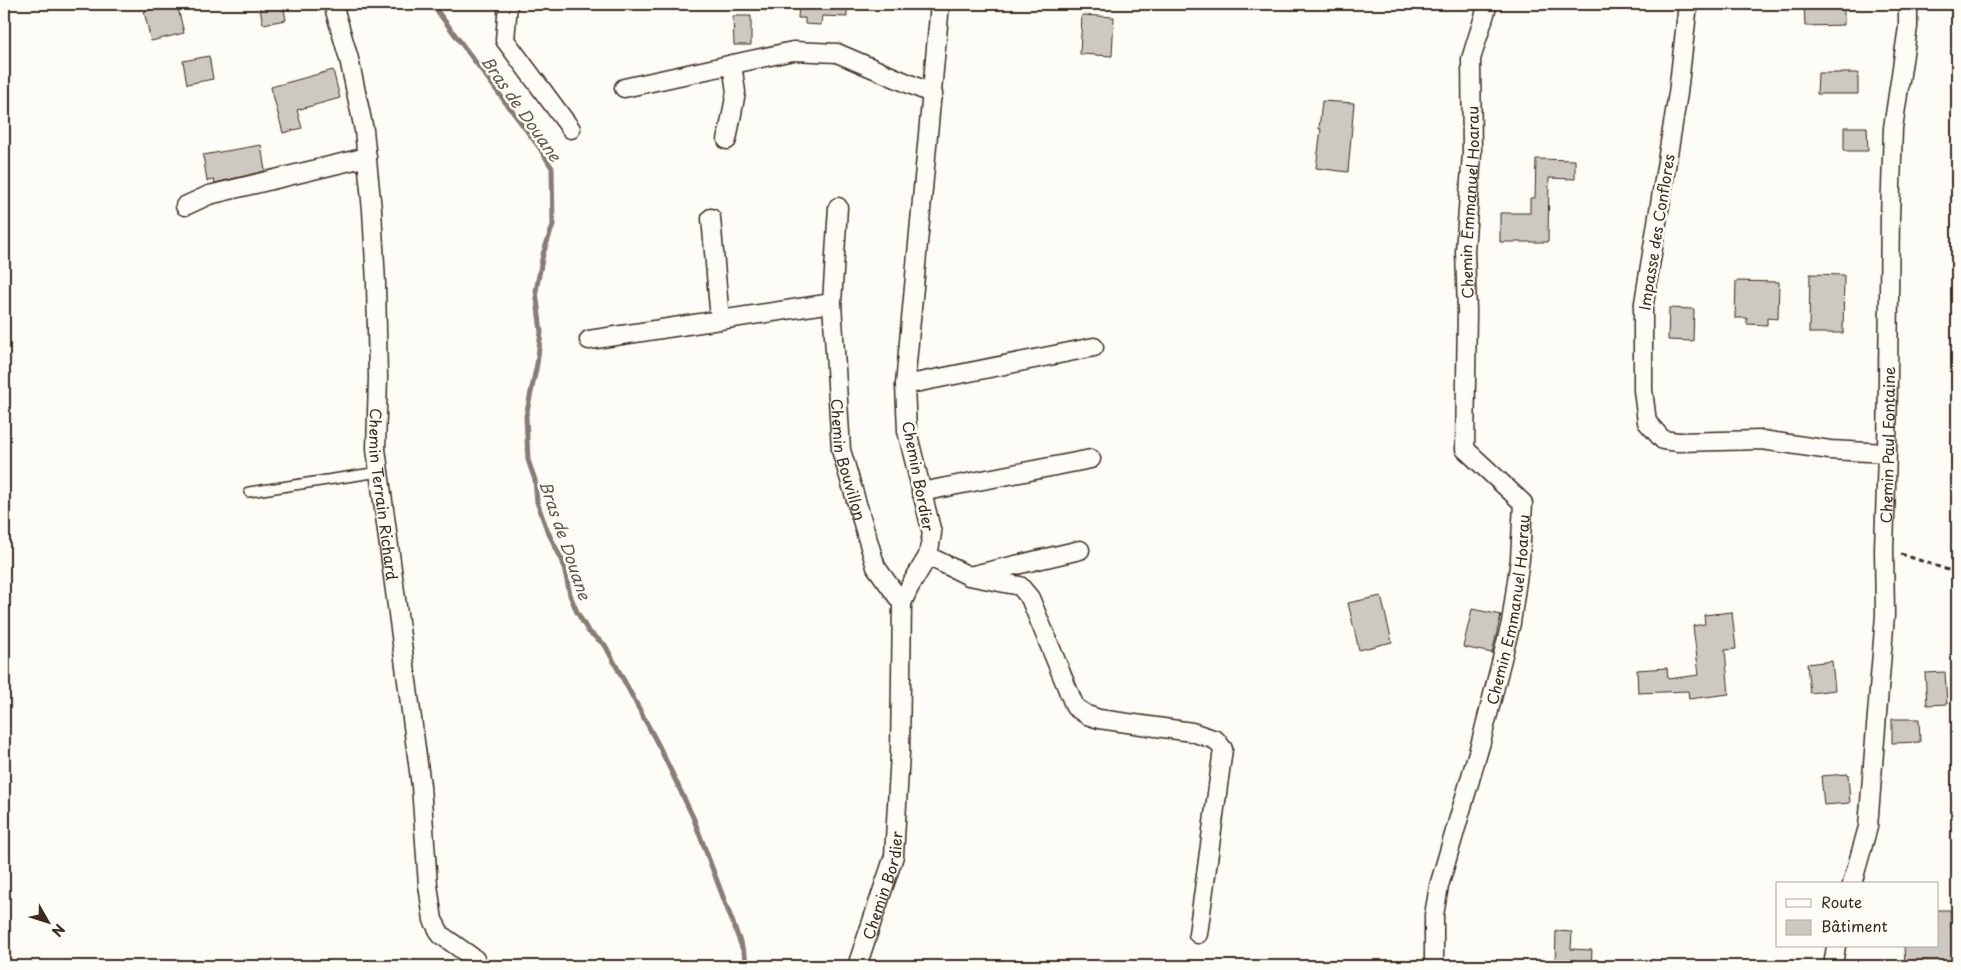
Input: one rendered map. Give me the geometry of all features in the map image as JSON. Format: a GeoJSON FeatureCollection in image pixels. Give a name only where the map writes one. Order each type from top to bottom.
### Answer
{"type":"FeatureCollection","features":[{"type":"Feature","properties":{"kind":"street","name":"Chemin Terrain Richard"},"geometry":{"type":"LineString","coordinates":[[333,4],[351,68],[364,130],[376,283],[378,377],[376,449],[421,786],[428,885],[433,920],[441,935],[475,959],[477,966]]}},
{"type":"Feature","properties":{"kind":"street"},"geometry":{"type":"LineString","coordinates":[[508,4],[505,40],[571,129]]}},
{"type":"Feature","properties":{"kind":"street","name":"Chemin Bordier"},"geometry":{"type":"LineString","coordinates":[[856,966],[894,856],[900,753],[902,603],[928,556],[932,533],[907,431],[905,384],[940,4]]}},
{"type":"Feature","properties":{"kind":"street","name":"Chemin Emmanuel Hoarau"},"geometry":{"type":"LineString","coordinates":[[1434,966],[1434,915],[1439,886],[1481,742],[1511,623],[1520,559],[1523,503],[1465,449],[1467,311],[1465,251],[1472,153],[1471,59],[1488,4]]}},
{"type":"Feature","properties":{"kind":"street","name":"Impasse des Conflores"},"geometry":{"type":"LineString","coordinates":[[1688,4],[1678,93],[1643,309],[1644,390],[1647,422],[1663,440],[1678,442],[1762,440],[1830,450],[1887,453]]}},
{"type":"Feature","properties":{"kind":"street","name":"Chemin Paul Fontaine"},"geometry":{"type":"LineString","coordinates":[[1853,882],[1868,827],[1885,615],[1884,548],[1893,128],[1908,27],[1908,4]]}},
{"type":"Feature","properties":{"kind":"street"},"geometry":{"type":"LineString","coordinates":[[624,88],[793,51],[837,53],[933,94]]}},
{"type":"Feature","properties":{"kind":"street"},"geometry":{"type":"LineString","coordinates":[[727,140],[736,92],[732,64]]}},
{"type":"Feature","properties":{"kind":"street"},"geometry":{"type":"LineString","coordinates":[[185,206],[209,195],[367,158]]}},
{"type":"Feature","properties":{"kind":"street","name":"Chemin Bouvillon"},"geometry":{"type":"LineString","coordinates":[[838,207],[832,303],[841,450],[876,567],[902,603]]}},
{"type":"Feature","properties":{"kind":"street"},"geometry":{"type":"LineString","coordinates":[[711,218],[720,320]]}},
{"type":"Feature","properties":{"kind":"street"},"geometry":{"type":"LineString","coordinates":[[589,340],[832,303]]}},
{"type":"Feature","properties":{"kind":"street"},"geometry":{"type":"LineString","coordinates":[[905,384],[1094,347]]}},
{"type":"Feature","properties":{"kind":"street"},"geometry":{"type":"LineString","coordinates":[[922,492],[1090,459]]}},
{"type":"Feature","properties":{"kind":"street"},"geometry":{"type":"LineString","coordinates":[[969,576],[1080,550]]}},
{"type":"Feature","properties":{"kind":"street"},"geometry":{"type":"LineString","coordinates":[[928,556],[969,576],[1020,586],[1025,590],[1075,707],[1087,715],[1099,719],[1192,732],[1216,740],[1223,749],[1198,934]]}},
{"type":"Feature","properties":{"kind":"street"},"geometry":{"type":"LineString","coordinates":[[1833,966],[1836,948]]}},
{"type":"Feature","properties":{"kind":"lane"},"geometry":{"type":"LineString","coordinates":[[249,492],[379,472]]}},
{"type":"Feature","properties":{"kind":"path"},"geometry":{"type":"LineString","coordinates":[[1884,548],[1957,573]]}},
{"type":"Feature","properties":{"kind":"building"},"geometry":{"type":"Polygon","coordinates":[[[177,4],[184,33],[151,41],[144,11],[177,4]]]}},
{"type":"Feature","properties":{"kind":"building"},"geometry":{"type":"Polygon","coordinates":[[[259,4],[283,4],[286,20],[263,24],[259,4]]]}},
{"type":"Feature","properties":{"kind":"building"},"geometry":{"type":"Polygon","coordinates":[[[799,4],[847,4],[847,17],[822,16],[821,25],[805,24],[805,18],[798,18],[799,4]]]}},
{"type":"Feature","properties":{"kind":"building"},"geometry":{"type":"Polygon","coordinates":[[[1844,4],[1844,25],[1805,26],[1804,5],[1844,4]]]}},
{"type":"Feature","properties":{"kind":"building"},"geometry":{"type":"Polygon","coordinates":[[[1082,15],[1114,17],[1112,56],[1080,54],[1082,15]]]}},
{"type":"Feature","properties":{"kind":"building"},"geometry":{"type":"Polygon","coordinates":[[[733,16],[751,16],[751,45],[734,45],[733,16]]]}},
{"type":"Feature","properties":{"kind":"building"},"geometry":{"type":"Polygon","coordinates":[[[209,56],[213,79],[187,84],[183,61],[209,56]]]}},
{"type":"Feature","properties":{"kind":"building"},"geometry":{"type":"Polygon","coordinates":[[[333,70],[340,98],[297,110],[302,128],[283,133],[271,87],[333,70]]]}},
{"type":"Feature","properties":{"kind":"building"},"geometry":{"type":"Polygon","coordinates":[[[1818,73],[1858,73],[1858,94],[1817,94],[1818,73]]]}},
{"type":"Feature","properties":{"kind":"building"},"geometry":{"type":"Polygon","coordinates":[[[1322,101],[1354,103],[1348,172],[1316,168],[1321,129],[1319,129],[1322,101]]]}},
{"type":"Feature","properties":{"kind":"building"},"geometry":{"type":"Polygon","coordinates":[[[1844,127],[1867,127],[1868,151],[1844,151],[1844,127]]]}},
{"type":"Feature","properties":{"kind":"building"},"geometry":{"type":"Polygon","coordinates":[[[261,145],[265,171],[215,183],[214,180],[207,181],[203,155],[261,145]]]}},
{"type":"Feature","properties":{"kind":"building"},"geometry":{"type":"Polygon","coordinates":[[[1536,159],[1575,160],[1575,179],[1549,178],[1548,242],[1500,242],[1500,213],[1530,213],[1530,198],[1535,198],[1536,159]]]}},
{"type":"Feature","properties":{"kind":"building"},"geometry":{"type":"Polygon","coordinates":[[[1810,274],[1844,275],[1843,333],[1809,333],[1810,274]]]}},
{"type":"Feature","properties":{"kind":"building"},"geometry":{"type":"Polygon","coordinates":[[[1736,281],[1779,282],[1778,319],[1767,318],[1767,325],[1747,324],[1747,318],[1735,318],[1736,281]]]}},
{"type":"Feature","properties":{"kind":"building"},"geometry":{"type":"Polygon","coordinates":[[[1669,308],[1694,309],[1693,341],[1668,340],[1669,308]]]}},
{"type":"Feature","properties":{"kind":"building"},"geometry":{"type":"Polygon","coordinates":[[[1381,596],[1392,642],[1359,650],[1348,603],[1381,596]]]}},
{"type":"Feature","properties":{"kind":"building"},"geometry":{"type":"Polygon","coordinates":[[[1472,609],[1501,615],[1492,653],[1463,647],[1472,609]]]}},
{"type":"Feature","properties":{"kind":"building"},"geometry":{"type":"Polygon","coordinates":[[[1732,612],[1736,649],[1725,650],[1729,694],[1689,699],[1688,691],[1638,693],[1637,670],[1667,668],[1668,679],[1699,675],[1693,626],[1705,624],[1704,615],[1732,612]]]}},
{"type":"Feature","properties":{"kind":"building"},"geometry":{"type":"Polygon","coordinates":[[[1832,661],[1835,690],[1810,693],[1807,664],[1832,661]]]}},
{"type":"Feature","properties":{"kind":"building"},"geometry":{"type":"Polygon","coordinates":[[[1945,672],[1947,704],[1927,705],[1925,673],[1945,672]]]}},
{"type":"Feature","properties":{"kind":"building"},"geometry":{"type":"Polygon","coordinates":[[[1892,719],[1919,719],[1920,742],[1892,743],[1892,719]]]}},
{"type":"Feature","properties":{"kind":"building"},"geometry":{"type":"Polygon","coordinates":[[[1848,774],[1850,803],[1824,805],[1821,776],[1848,774]]]}},
{"type":"Feature","properties":{"kind":"building"},"geometry":{"type":"Polygon","coordinates":[[[1938,910],[1950,910],[1953,963],[1905,966],[1904,948],[1938,948],[1938,910]]]}},
{"type":"Feature","properties":{"kind":"building"},"geometry":{"type":"Polygon","coordinates":[[[1556,931],[1572,932],[1571,949],[1592,950],[1591,966],[1555,966],[1556,931]]]}},
{"type":"Feature","properties":{"kind":"waterway","name":"Bras de Douane"},"geometry":{"type":"LineString","coordinates":[[432,4],[539,147],[552,168],[553,225],[543,254],[536,291],[541,332],[537,364],[526,416],[528,460],[535,480],[537,502],[547,530],[563,562],[570,595],[577,612],[588,631],[605,645],[660,748],[693,817],[749,966]]}}]}
